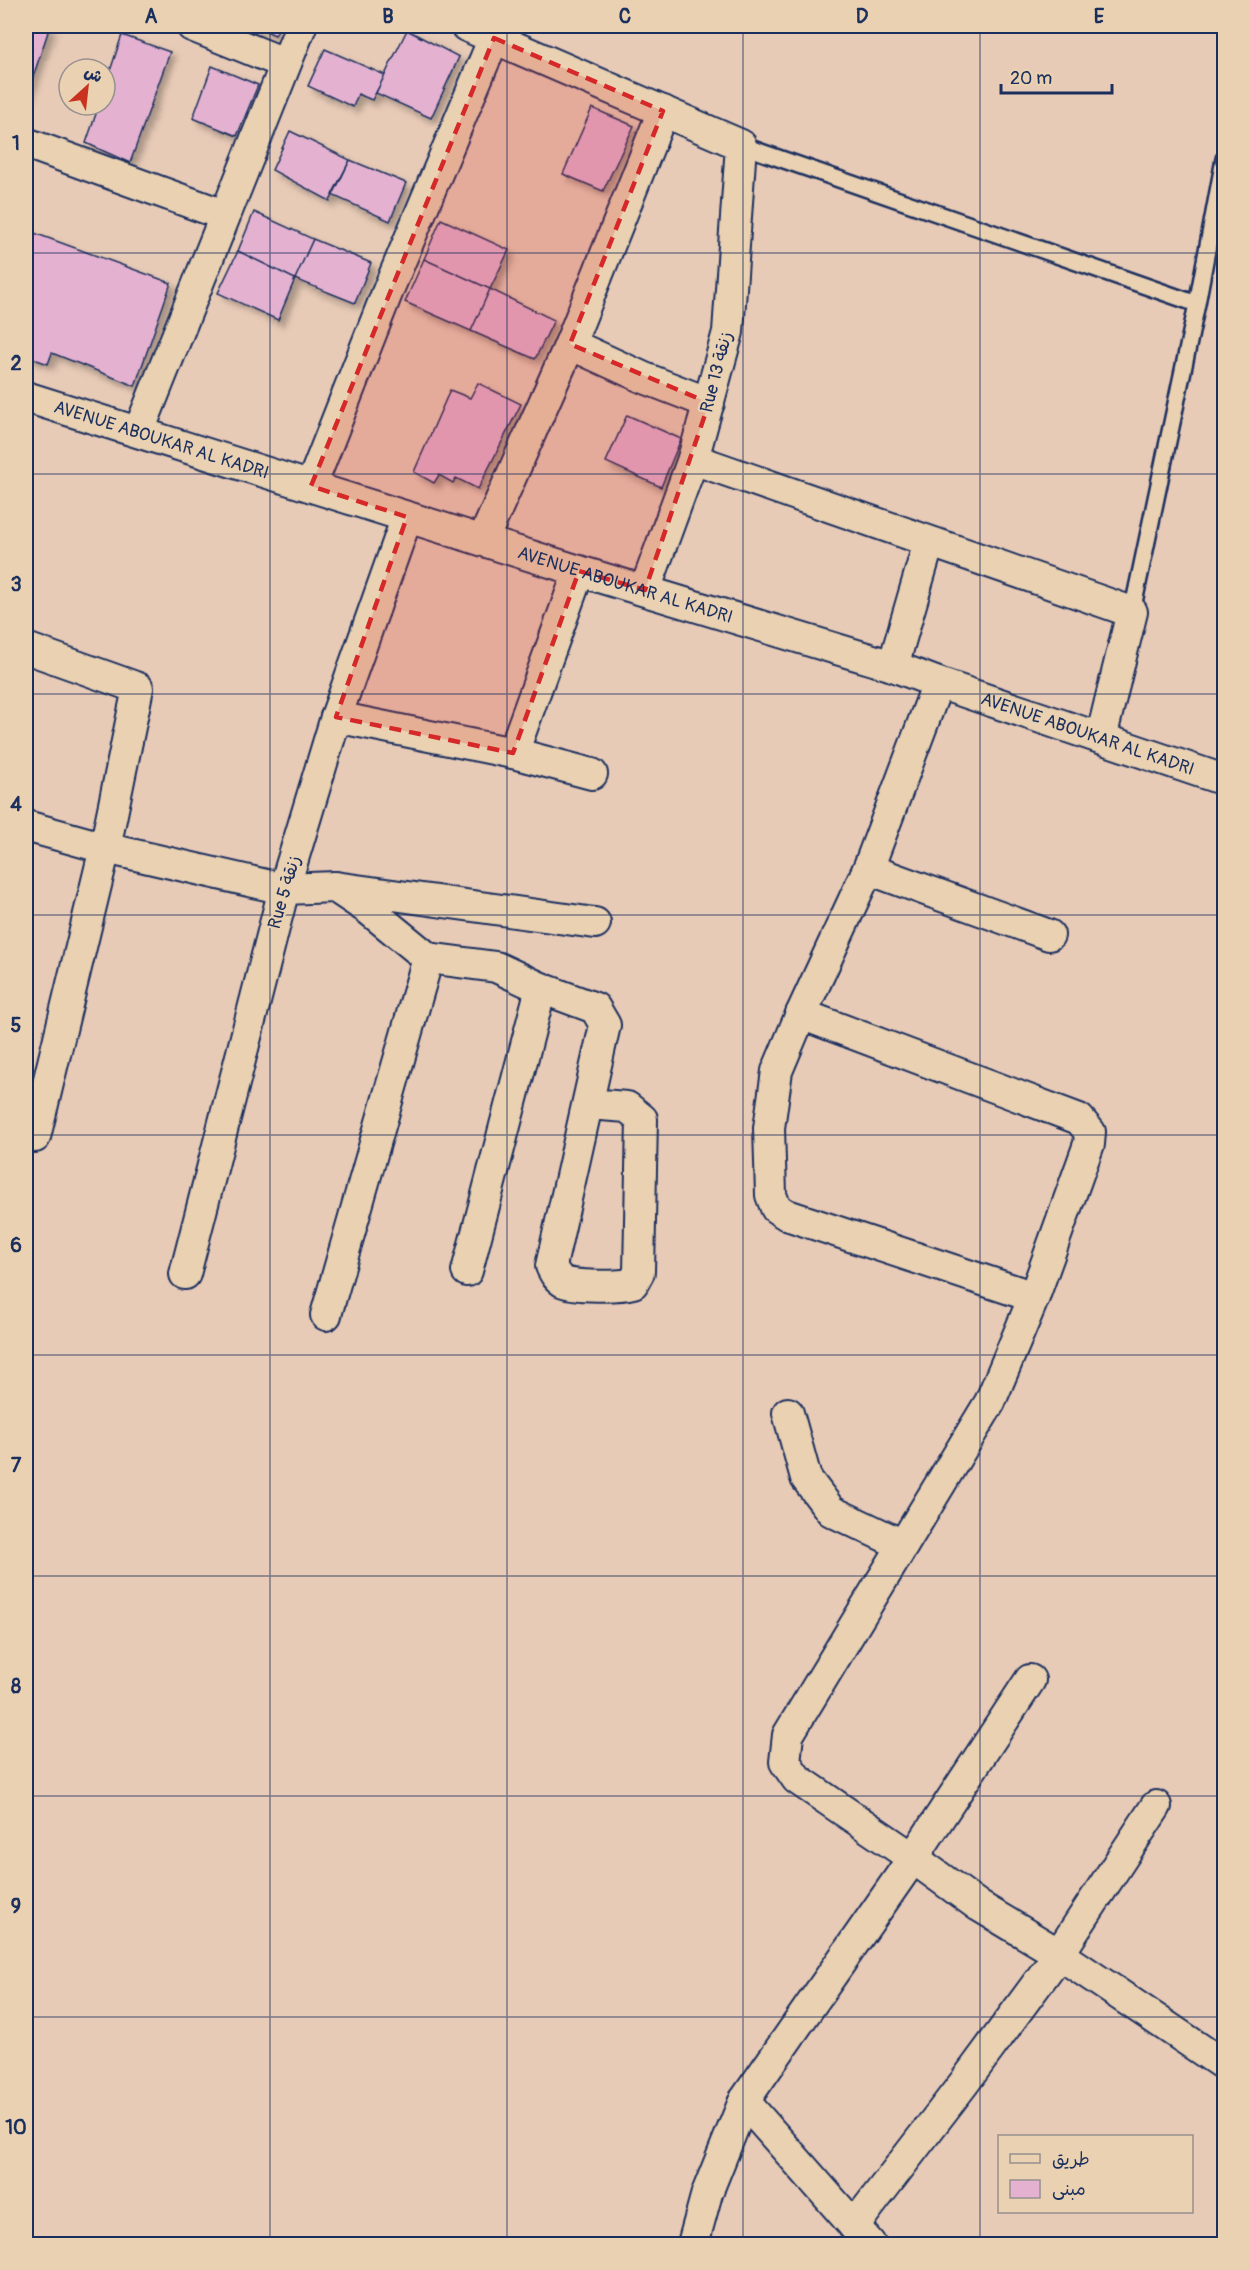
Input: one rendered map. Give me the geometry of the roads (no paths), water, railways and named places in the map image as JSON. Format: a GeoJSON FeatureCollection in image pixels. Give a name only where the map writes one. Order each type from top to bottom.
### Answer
{"type":"FeatureCollection","features":[{"type":"Feature","properties":{"kind":"street"},"geometry":{"type":"LineString","coordinates":[[192,26],[284,63]]}},
{"type":"Feature","properties":{"kind":"street"},"geometry":{"type":"LineString","coordinates":[[139,431],[284,63],[301,26]]}},
{"type":"Feature","properties":{"kind":"street"},"geometry":{"type":"LineString","coordinates":[[466,26],[741,145]]}},
{"type":"Feature","properties":{"kind":"street"},"geometry":{"type":"LineString","coordinates":[[310,486],[389,288],[494,38]]}},
{"type":"Feature","properties":{"kind":"street"},"geometry":{"type":"LineString","coordinates":[[483,540],[570,344],[663,111]]}},
{"type":"Feature","properties":{"kind":"street"},"geometry":{"type":"LineString","coordinates":[[26,143],[225,215]]}},
{"type":"Feature","properties":{"kind":"street","name":"Rue 13 زنقة"},"geometry":{"type":"LineString","coordinates":[[645,590],[693,459],[728,332],[741,145]]}},
{"type":"Feature","properties":{"kind":"street"},"geometry":{"type":"LineString","coordinates":[[570,344],[642,377],[709,403]]}},
{"type":"Feature","properties":{"kind":"street","name":"AVENUE ABOUKAR AL KADRI"},"geometry":{"type":"LineString","coordinates":[[26,397],[579,571],[893,666],[1224,780]]}},
{"type":"Feature","properties":{"kind":"street"},"geometry":{"type":"LineString","coordinates":[[693,459],[1131,612],[1101,738]]}},
{"type":"Feature","properties":{"kind":"street","name":"Rue 5 زنقة"},"geometry":{"type":"LineString","coordinates":[[185,1274],[284,889],[336,717],[407,517]]}},
{"type":"Feature","properties":{"kind":"street"},"geometry":{"type":"LineString","coordinates":[[893,666],[929,542]]}},
{"type":"Feature","properties":{"kind":"street"},"geometry":{"type":"LineString","coordinates":[[513,753],[579,571]]}},
{"type":"Feature","properties":{"kind":"street"},"geometry":{"type":"LineString","coordinates":[[26,648],[138,688],[105,848],[35,1137]]}},
{"type":"Feature","properties":{"kind":"street"},"geometry":{"type":"LineString","coordinates":[[938,683],[868,869],[777,1071],[769,1128],[771,1195],[776,1208],[787,1215],[1034,1297]]}},
{"type":"Feature","properties":{"kind":"street"},"geometry":{"type":"LineString","coordinates":[[336,717],[513,753],[592,774]]}},
{"type":"Feature","properties":{"kind":"street"},"geometry":{"type":"LineString","coordinates":[[26,826],[105,848],[284,889],[335,887],[595,923]]}},
{"type":"Feature","properties":{"kind":"street"},"geometry":{"type":"LineString","coordinates":[[868,869],[1048,935]]}},
{"type":"Feature","properties":{"kind":"street"},"geometry":{"type":"LineString","coordinates":[[335,887],[368,909],[428,958],[496,967],[541,988],[595,1008],[605,1025],[551,1266],[556,1276],[564,1282],[620,1287],[633,1283],[639,1272],[642,1119],[627,1107],[588,1104]]}},
{"type":"Feature","properties":{"kind":"street"},"geometry":{"type":"LineString","coordinates":[[326,1315],[428,958]]}},
{"type":"Feature","properties":{"kind":"street"},"geometry":{"type":"LineString","coordinates":[[468,1271],[541,988]]}},
{"type":"Feature","properties":{"kind":"street"},"geometry":{"type":"LineString","coordinates":[[801,1014],[1079,1119],[1090,1132],[1089,1144],[1034,1297],[990,1402],[788,1735],[785,1762],[797,1779],[979,1906],[1059,1954],[1224,2065]]}},
{"type":"Feature","properties":{"kind":"street"},"geometry":{"type":"LineString","coordinates":[[788,1413],[806,1478],[831,1511],[903,1545]]}},
{"type":"Feature","properties":{"kind":"street"},"geometry":{"type":"LineString","coordinates":[[693,2244],[707,2193],[744,2101],[913,1858],[1030,1680]]}},
{"type":"Feature","properties":{"kind":"street"},"geometry":{"type":"LineString","coordinates":[[744,2101],[862,2235],[964,2083],[1059,1954],[1156,1806]]}},
{"type":"Feature","properties":{"kind":"lane"},"geometry":{"type":"LineString","coordinates":[[741,145],[1197,304]]}},
{"type":"Feature","properties":{"kind":"lane"},"geometry":{"type":"LineString","coordinates":[[1131,612],[1197,304],[1224,159]]}}]}
